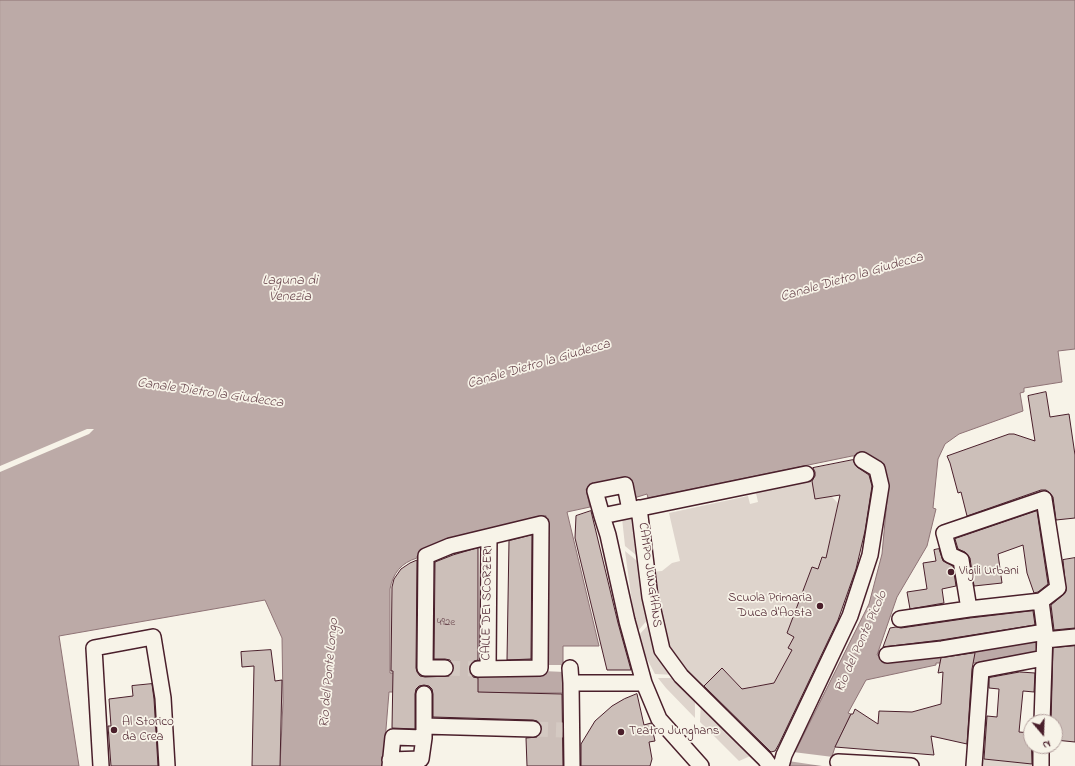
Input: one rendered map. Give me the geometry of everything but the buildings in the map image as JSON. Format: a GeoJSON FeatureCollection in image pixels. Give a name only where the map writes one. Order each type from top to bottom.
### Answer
{"type":"FeatureCollection","features":[{"type":"Feature","properties":{"kind":"street"},"geometry":{"type":"LineString","coordinates":[[781,766],[784,755],[850,616],[870,555],[881,486],[877,469],[862,460]]}},
{"type":"Feature","properties":{"kind":"street","name":"CAMPO JUNGHANS"},"geometry":{"type":"LineString","coordinates":[[701,766],[659,719],[644,683],[602,516],[806,474]]}},
{"type":"Feature","properties":{"kind":"street"},"geometry":{"type":"LineString","coordinates":[[602,516],[595,491],[625,485],[635,509]]}},
{"type":"Feature","properties":{"kind":"street"},"geometry":{"type":"LineString","coordinates":[[900,619],[1041,601],[1058,588],[1044,499],[944,533],[950,555],[961,560],[969,609]]}},
{"type":"Feature","properties":{"kind":"street","name":"CAMPO JUNGHANS"},"geometry":{"type":"LineString","coordinates":[[635,509],[650,597],[662,650],[681,676],[765,759],[770,766]]}},
{"type":"Feature","properties":{"kind":"street","name":"CALLE DEI SCORZERI"},"geometry":{"type":"LineString","coordinates":[[541,524],[540,668],[483,669],[489,537],[541,524]]}},
{"type":"Feature","properties":{"kind":"street"},"geometry":{"type":"LineString","coordinates":[[445,668],[425,668],[426,556],[450,546],[489,537]]}},
{"type":"Feature","properties":{"kind":"street"},"geometry":{"type":"LineString","coordinates":[[1041,601],[1045,636],[1042,714]]}},
{"type":"Feature","properties":{"kind":"street"},"geometry":{"type":"LineString","coordinates":[[887,655],[1045,636],[1075,637]]}},
{"type":"Feature","properties":{"kind":"street"},"geometry":{"type":"LineString","coordinates":[[101,766],[94,648],[153,637],[162,698],[167,766]]}},
{"type":"Feature","properties":{"kind":"street"},"geometry":{"type":"LineString","coordinates":[[974,766],[981,670],[1044,658]]}},
{"type":"Feature","properties":{"kind":"street"},"geometry":{"type":"LineString","coordinates":[[572,766],[567,731],[570,676],[644,683]]}},
{"type":"Feature","properties":{"kind":"street"},"geometry":{"type":"LineString","coordinates":[[424,694],[424,732],[421,758],[390,763],[393,737],[424,732],[525,730]]}},
{"type":"Feature","properties":{"kind":"street"},"geometry":{"type":"LineString","coordinates":[[1041,754],[1041,766]]}},
{"type":"Feature","properties":{"kind":"street"},"geometry":{"type":"LineString","coordinates":[[838,762],[911,766]]}},
{"type":"Feature","properties":{"kind":"shaded area"},"geometry":{"type":"Polygon","coordinates":[[[812,481],[816,499],[831,496],[838,503],[826,558],[821,557],[818,569],[812,568],[787,633],[794,637],[789,648],[792,650],[779,682],[770,687],[768,684],[749,687],[747,691],[737,688],[737,684],[722,668],[700,690],[663,644],[650,572],[662,571],[672,563],[680,561],[669,513],[748,496],[750,504],[758,502],[756,493],[812,481]]]}},
{"type":"Feature","properties":{"kind":"shaded area"},"geometry":{"type":"Polygon","coordinates":[[[636,516],[642,560],[625,546],[622,518],[636,516]]]}},
{"type":"Feature","properties":{"kind":"shaded area"},"geometry":{"type":"Polygon","coordinates":[[[625,551],[642,565],[649,618],[637,632],[635,624],[625,551]]]}},
{"type":"Feature","properties":{"kind":"shaded area"},"geometry":{"type":"Polygon","coordinates":[[[650,623],[675,675],[655,674],[646,657],[638,636],[650,623]]]}},
{"type":"Feature","properties":{"kind":"shaded area"},"geometry":{"type":"Polygon","coordinates":[[[658,678],[678,678],[695,696],[695,718],[666,688],[658,678]]]}},
{"type":"Feature","properties":{"kind":"shaded area"},"geometry":{"type":"Polygon","coordinates":[[[701,700],[755,754],[739,761],[700,722],[701,700]]]}},
{"type":"Feature","properties":{"kind":"shaded area"},"geometry":{"type":"Polygon","coordinates":[[[982,759],[1034,764],[1034,766],[981,766],[982,759]]]}},
{"type":"Feature","properties":{"kind":"water","name":"Laguna di Venezia"},"geometry":{"type":"Polygon","coordinates":[[[0,0],[1075,0],[1075,349],[1058,351],[1062,382],[1024,388],[1024,392],[1020,393],[1023,411],[959,434],[945,444],[938,459],[933,508],[936,509],[927,546],[897,597],[877,655],[887,657],[1035,637],[1037,652],[974,663],[936,663],[936,665],[866,680],[848,713],[851,714],[835,747],[829,766],[788,766],[869,604],[882,554],[888,489],[859,456],[852,456],[648,498],[647,494],[634,498],[629,480],[586,489],[590,507],[567,512],[599,646],[563,646],[563,693],[389,692],[383,766],[280,766],[283,702],[282,638],[265,600],[59,636],[79,766],[0,766],[0,0]],[[546,516],[451,541],[417,556],[417,558],[402,566],[396,573],[390,589],[390,673],[544,674],[546,516]]]}},
{"type":"Feature","properties":{"kind":"pier"},"geometry":{"type":"Polygon","coordinates":[[[87,429],[94,429],[89,434],[0,472],[0,466],[87,429]]]}},
{"type":"Feature","properties":{"kind":"pier"},"geometry":{"type":"Polygon","coordinates":[[[543,665],[565,665],[565,672],[542,671],[543,665]]]}},
{"type":"Feature","properties":{"kind":"pier"},"geometry":{"type":"Polygon","coordinates":[[[793,752],[833,757],[831,766],[788,761],[793,752]]]}},
{"type":"Feature","properties":{"kind":"tunnel"},"geometry":{"type":"LineString","coordinates":[[445,668],[478,669]]}},
{"type":"Feature","properties":{"kind":"tunnel"},"geometry":{"type":"LineString","coordinates":[[533,729],[563,730]]}},
{"type":"Feature","properties":{"kind":"place","name":"Vigili Urbani"},"geometry":{"type":"Point","coordinates":[951,572]}},
{"type":"Feature","properties":{"kind":"place","name":"Scuola Primaria Duca d'Aosta"},"geometry":{"type":"Point","coordinates":[820,606]}},
{"type":"Feature","properties":{"kind":"place","name":"Al Storico da Crea"},"geometry":{"type":"Point","coordinates":[114,730]}},
{"type":"Feature","properties":{"kind":"place","name":"Teatro Junghans"},"geometry":{"type":"Point","coordinates":[621,732]}},
{"type":"Feature","properties":{"kind":"water label","name":"Canale Dietro la Giudecca"},"geometry":{"type":"Point","coordinates":[852,278]}},
{"type":"Feature","properties":{"kind":"water label","name":"Canale Dietro la Giudecca"},"geometry":{"type":"Point","coordinates":[539,365]}},
{"type":"Feature","properties":{"kind":"water label","name":"Canale Dietro la Giudecca"},"geometry":{"type":"Point","coordinates":[210,394]}},
{"type":"Feature","properties":{"kind":"water label","name":"Rio del Ponte Picolo"},"geometry":{"type":"Point","coordinates":[862,642]}},
{"type":"Feature","properties":{"kind":"water label","name":"Rio del Ponte Longo"},"geometry":{"type":"Point","coordinates":[330,673]}}]}
